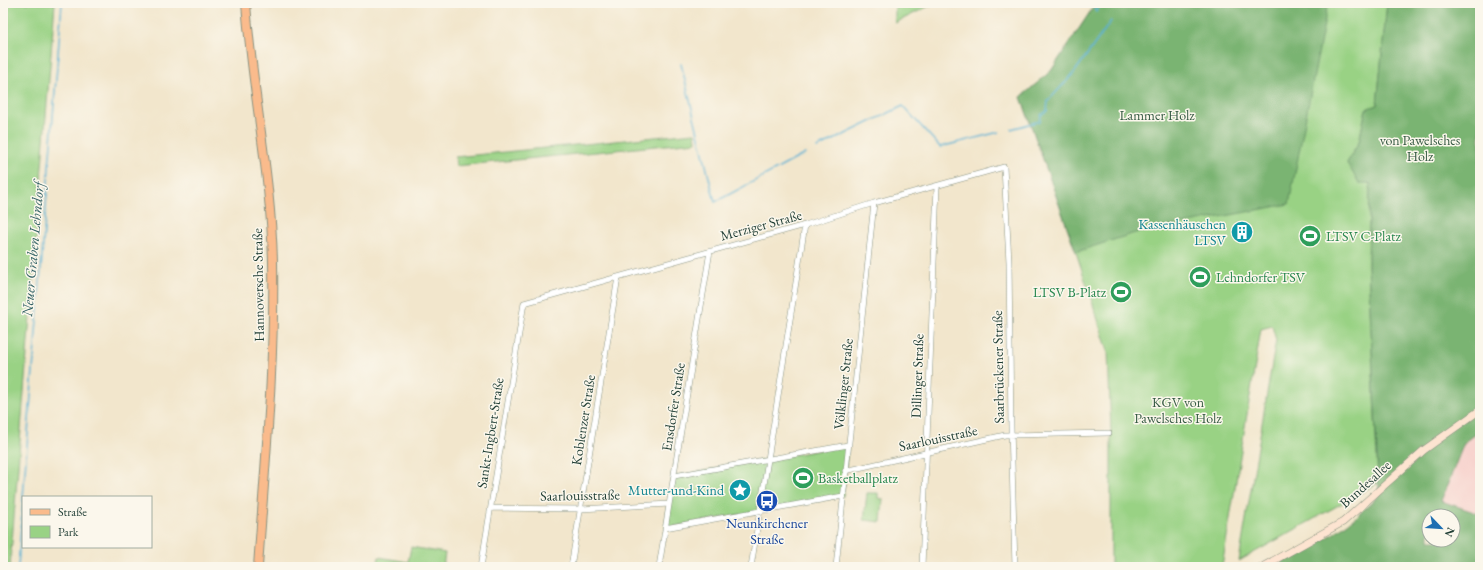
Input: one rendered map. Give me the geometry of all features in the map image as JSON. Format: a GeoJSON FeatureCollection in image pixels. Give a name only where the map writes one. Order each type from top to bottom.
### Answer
{"type":"FeatureCollection","features":[{"type":"Feature","properties":{"kind":"main road","name":"Hannoversche Straße"},"geometry":{"type":"LineString","coordinates":[[246,3],[252,72],[268,195],[273,262],[269,437],[258,567]]}},
{"type":"Feature","properties":{"kind":"street","name":"Merziger Straße"},"geometry":{"type":"LineString","coordinates":[[524,303],[805,225],[874,203],[1004,168]]}},
{"type":"Feature","properties":{"kind":"street","name":"Saarbrückener Straße"},"geometry":{"type":"LineString","coordinates":[[1004,168],[1009,262],[1015,567]]}},
{"type":"Feature","properties":{"kind":"street","name":"Dillinger Straße"},"geometry":{"type":"LineString","coordinates":[[922,567],[937,186]]}},
{"type":"Feature","properties":{"kind":"street","name":"Völklinger Straße"},"geometry":{"type":"LineString","coordinates":[[836,567],[874,203]]}},
{"type":"Feature","properties":{"kind":"street"},"geometry":{"type":"LineString","coordinates":[[751,567],[760,512],[766,460],[805,225]]}},
{"type":"Feature","properties":{"kind":"street","name":"Ensdorfer Straße"},"geometry":{"type":"LineString","coordinates":[[659,567],[710,251]]}},
{"type":"Feature","properties":{"kind":"street","name":"Koblenzer Straße"},"geometry":{"type":"LineString","coordinates":[[571,567],[618,277]]}},
{"type":"Feature","properties":{"kind":"street","name":"Sankt-Ingbert-Straße"},"geometry":{"type":"LineString","coordinates":[[481,567],[524,303]]}},
{"type":"Feature","properties":{"kind":"street","name":"Bundesallee"},"geometry":{"type":"LineString","coordinates":[[1262,567],[1343,522],[1424,450],[1480,410]]}},
{"type":"Feature","properties":{"kind":"street","name":"Saarlouisstraße"},"geometry":{"type":"LineString","coordinates":[[845,471],[926,452],[1012,435],[1109,433]]}},
{"type":"Feature","properties":{"kind":"street"},"geometry":{"type":"LineString","coordinates":[[674,476],[848,445]]}},
{"type":"Feature","properties":{"kind":"street"},"geometry":{"type":"LineString","coordinates":[[665,528],[843,496]]}},
{"type":"Feature","properties":{"kind":"street","name":"Saarlouisstraße"},"geometry":{"type":"LineString","coordinates":[[491,508],[581,509],[669,504]]}},
{"type":"Feature","properties":{"kind":"shaded area"},"geometry":{"type":"Polygon","coordinates":[[[1480,431],[1480,514],[1440,501],[1464,443],[1480,431]]]}},
{"type":"Feature","properties":{"kind":"green space"},"geometry":{"type":"Polygon","coordinates":[[[3,3],[55,3],[10,567],[3,567],[3,3]]]}},
{"type":"Feature","properties":{"kind":"green space"},"geometry":{"type":"Polygon","coordinates":[[[895,3],[935,3],[895,23],[895,3]]]}},
{"type":"Feature","properties":{"kind":"green space","name":"KGV von Pawelsches Holz"},"geometry":{"type":"Polygon","coordinates":[[[1096,3],[1387,3],[1377,105],[1366,109],[1359,142],[1347,163],[1359,182],[1370,183],[1368,265],[1378,483],[1239,561],[1276,340],[1272,326],[1261,329],[1222,567],[1111,567],[1111,433],[1108,351],[1076,252],[1021,97],[1051,71],[1096,3]]]}},
{"type":"Feature","properties":{"kind":"green space","name":"Lammer Holz"},"geometry":{"type":"Polygon","coordinates":[[[1096,3],[1328,3],[1289,204],[1135,233],[1076,252],[1021,97],[1051,71],[1096,3]]]}},
{"type":"Feature","properties":{"kind":"green space","name":"von Pawelsches Holz"},"geometry":{"type":"Polygon","coordinates":[[[1387,3],[1480,3],[1480,431],[1464,443],[1441,501],[1480,514],[1480,567],[1274,567],[1330,536],[1356,517],[1379,495],[1368,265],[1370,183],[1359,183],[1347,163],[1359,142],[1366,109],[1377,105],[1387,3]]]}},
{"type":"Feature","properties":{"kind":"green space"},"geometry":{"type":"Polygon","coordinates":[[[695,133],[696,142],[456,166],[455,157],[695,133]]]}},
{"type":"Feature","properties":{"kind":"green space"},"geometry":{"type":"Polygon","coordinates":[[[848,445],[843,496],[665,528],[674,476],[848,445]]]}},
{"type":"Feature","properties":{"kind":"green space"},"geometry":{"type":"Polygon","coordinates":[[[867,493],[878,493],[878,498],[883,499],[881,522],[864,520],[867,493]]]}},
{"type":"Feature","properties":{"kind":"green space"},"geometry":{"type":"Polygon","coordinates":[[[411,547],[445,553],[443,567],[377,567],[379,557],[408,562],[411,547]]]}},
{"type":"Feature","properties":{"kind":"waterway","name":"Neuer Graben Lehndorf"},"geometry":{"type":"LineString","coordinates":[[23,496],[62,3]]}},
{"type":"Feature","properties":{"kind":"waterway"},"geometry":{"type":"LineString","coordinates":[[1093,3],[1096,12]]}},
{"type":"Feature","properties":{"kind":"waterway"},"geometry":{"type":"LineString","coordinates":[[1096,12],[1101,3]]}},
{"type":"Feature","properties":{"kind":"waterway"},"geometry":{"type":"LineString","coordinates":[[1011,129],[1040,121],[1041,115],[1047,111],[1048,101],[1074,73],[1111,21]]}},
{"type":"Feature","properties":{"kind":"waterway"},"geometry":{"type":"LineString","coordinates":[[681,64],[715,202],[805,154]]}},
{"type":"Feature","properties":{"kind":"waterway"},"geometry":{"type":"LineString","coordinates":[[817,148],[903,106],[940,147],[999,132]]}},
{"type":"Feature","properties":{"kind":"waterway","name":"Neuer Graben Lehndorf"},"geometry":{"type":"LineString","coordinates":[[18,567],[22,512]]}},
{"type":"Feature","properties":{"kind":"place","name":"Kassenhäuschen LTSV"},"geometry":{"type":"Point","coordinates":[1242,232]}},
{"type":"Feature","properties":{"kind":"place","name":"LTSV C-Platz"},"geometry":{"type":"Point","coordinates":[1310,236]}},
{"type":"Feature","properties":{"kind":"place","name":"Lehndorfer TSV"},"geometry":{"type":"Point","coordinates":[1200,277]}},
{"type":"Feature","properties":{"kind":"place","name":"LTSV B-Platz"},"geometry":{"type":"Point","coordinates":[1121,292]}},
{"type":"Feature","properties":{"kind":"place","name":"Basketballplatz"},"geometry":{"type":"Point","coordinates":[803,478]}},
{"type":"Feature","properties":{"kind":"place","name":"Mutter-und-Kind"},"geometry":{"type":"Point","coordinates":[740,490]}},
{"type":"Feature","properties":{"kind":"place","name":"Neunkirchener Straße"},"geometry":{"type":"Point","coordinates":[767,501]}}]}
